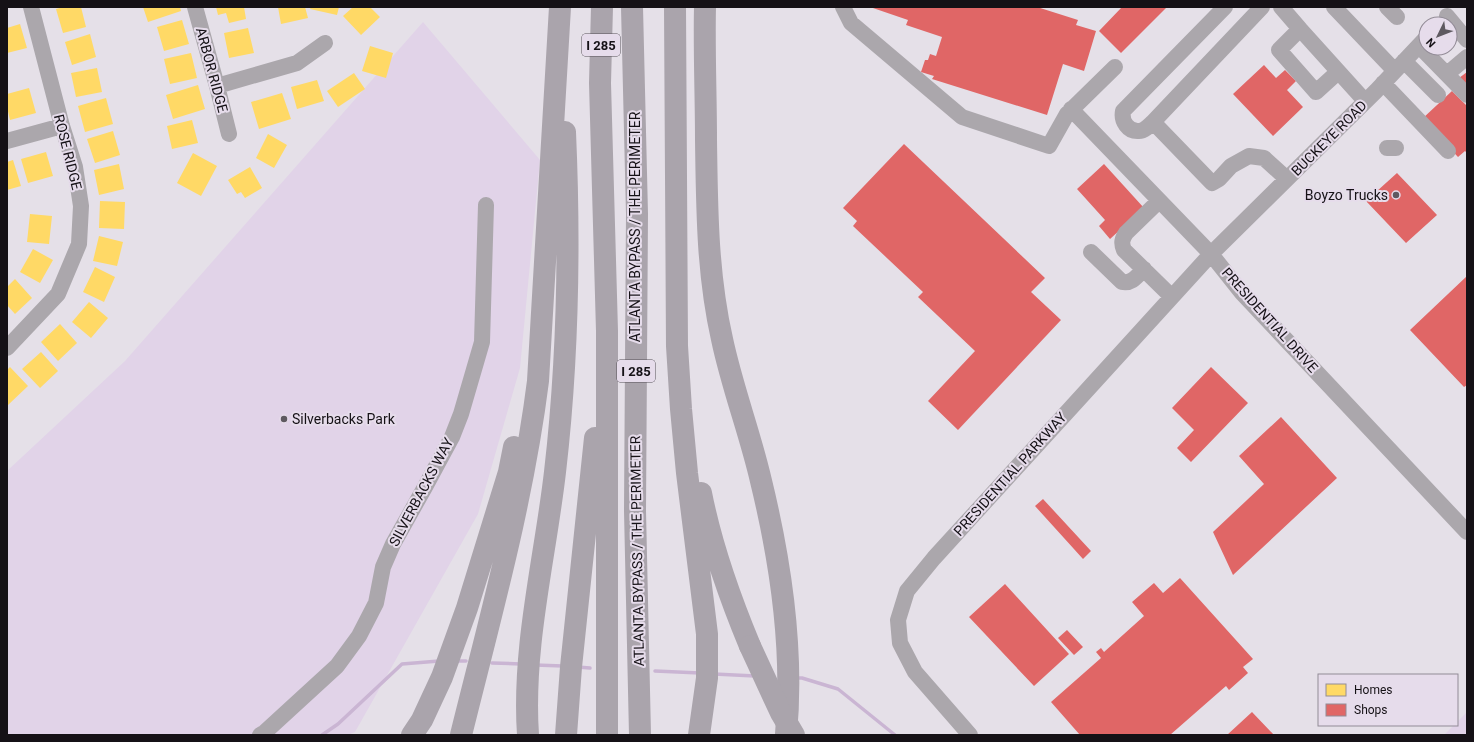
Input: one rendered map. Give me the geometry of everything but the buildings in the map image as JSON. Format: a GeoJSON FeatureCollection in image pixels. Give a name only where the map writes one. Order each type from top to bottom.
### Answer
{"type":"FeatureCollection","features":[{"type":"Feature","properties":{"kind":"highway"},"geometry":{"type":"LineString","coordinates":[[461,735],[510,541],[532,433],[538,381],[542,290],[560,7]]}},
{"type":"Feature","properties":{"kind":"highway"},"geometry":{"type":"LineString","coordinates":[[528,735],[526,712],[529,660],[555,472],[565,348],[568,261],[566,142],[560,7]]}},
{"type":"Feature","properties":{"kind":"highway"},"geometry":{"type":"LineString","coordinates":[[595,7],[600,83]]}},
{"type":"Feature","properties":{"kind":"highway","name":"ATLANTA BYPASS / THE PERIMETER"},"geometry":{"type":"LineString","coordinates":[[602,7],[600,83],[606,331],[607,735]]}},
{"type":"Feature","properties":{"kind":"highway","name":"ATLANTA BYPASS / THE PERIMETER"},"geometry":{"type":"LineString","coordinates":[[632,7],[636,214],[635,511],[640,735]]}},
{"type":"Feature","properties":{"kind":"highway"},"geometry":{"type":"LineString","coordinates":[[675,7],[677,346],[681,416],[707,634],[707,672],[700,729]]}},
{"type":"Feature","properties":{"kind":"highway"},"geometry":{"type":"LineString","coordinates":[[676,58],[682,7]]}},
{"type":"Feature","properties":{"kind":"highway"},"geometry":{"type":"LineString","coordinates":[[705,7],[707,219],[712,282],[722,339],[761,480],[777,552],[783,596],[787,653],[789,704],[786,735]]}},
{"type":"Feature","properties":{"kind":"highway"},"geometry":{"type":"LineString","coordinates":[[412,735],[422,720],[442,677],[465,615],[508,472],[520,424],[542,290]]}},
{"type":"Feature","properties":{"kind":"highway"},"geometry":{"type":"LineString","coordinates":[[566,735],[587,506],[606,331]]}},
{"type":"Feature","properties":{"kind":"highway"},"geometry":{"type":"LineString","coordinates":[[677,346],[702,497],[719,562],[737,615],[750,646],[781,712],[794,735]]}},
{"type":"Feature","properties":{"kind":"street","name":"ROSE RIDGE"},"geometry":{"type":"LineString","coordinates":[[7,348],[58,294],[79,244],[81,206],[75,167],[62,126],[31,7]]}},
{"type":"Feature","properties":{"kind":"street","name":"ARBOR RIDGE"},"geometry":{"type":"LineString","coordinates":[[195,7],[229,134]]}},
{"type":"Feature","properties":{"kind":"street"},"geometry":{"type":"LineString","coordinates":[[843,7],[851,23],[962,117],[1049,146],[1071,109],[1115,67]]}},
{"type":"Feature","properties":{"kind":"street"},"geometry":{"type":"LineString","coordinates":[[1224,7],[1123,111],[1123,120],[1126,126],[1131,130],[1137,132],[1144,130],[1153,122],[1262,7]]}},
{"type":"Feature","properties":{"kind":"street"},"geometry":{"type":"LineString","coordinates":[[1281,7],[1365,101]]}},
{"type":"Feature","properties":{"kind":"street"},"geometry":{"type":"LineString","coordinates":[[1342,10],[1399,66],[1438,95]]}},
{"type":"Feature","properties":{"kind":"street"},"geometry":{"type":"LineString","coordinates":[[1300,29],[1279,50],[1316,92],[1338,72]]}},
{"type":"Feature","properties":{"kind":"street"},"geometry":{"type":"LineString","coordinates":[[1458,29],[1467,40]]}},
{"type":"Feature","properties":{"kind":"street"},"geometry":{"type":"LineString","coordinates":[[217,86],[297,63],[325,43]]}},
{"type":"Feature","properties":{"kind":"street","name":"BUCKEYE ROAD"},"geometry":{"type":"LineString","coordinates":[[1231,236],[1418,46]]}},
{"type":"Feature","properties":{"kind":"street"},"geometry":{"type":"LineString","coordinates":[[1433,56],[1447,74],[1467,95]]}},
{"type":"Feature","properties":{"kind":"street"},"geometry":{"type":"LineString","coordinates":[[1447,74],[1467,57]]}},
{"type":"Feature","properties":{"kind":"street"},"geometry":{"type":"LineString","coordinates":[[1383,83],[1448,151]]}},
{"type":"Feature","properties":{"kind":"street","name":"PRESIDENTIAL DRIVE"},"geometry":{"type":"LineString","coordinates":[[1071,109],[1211,254],[1242,293],[1467,532]]}},
{"type":"Feature","properties":{"kind":"street"},"geometry":{"type":"LineString","coordinates":[[1153,122],[1212,183],[1219,179],[1231,166],[1249,156],[1264,158],[1287,179]]}},
{"type":"Feature","properties":{"kind":"street"},"geometry":{"type":"LineString","coordinates":[[7,141],[62,126]]}},
{"type":"Feature","properties":{"kind":"street"},"geometry":{"type":"LineString","coordinates":[[1159,201],[1126,233],[1122,243],[1124,250],[1172,297]]}},
{"type":"Feature","properties":{"kind":"street","name":"SILVERBACKS WAY"},"geometry":{"type":"LineString","coordinates":[[260,735],[337,666],[359,636],[376,603],[383,566],[393,544],[452,437],[461,414],[482,342],[486,205]]}},
{"type":"Feature","properties":{"kind":"street","name":"PRESIDENTIAL PARKWAY"},"geometry":{"type":"LineString","coordinates":[[970,735],[915,672],[900,643],[898,620],[907,591],[934,558],[1211,254],[1231,236]]}},
{"type":"Feature","properties":{"kind":"street"},"geometry":{"type":"LineString","coordinates":[[1091,252],[1122,282],[1128,283],[1132,281],[1144,269]]}},
{"type":"Feature","properties":{"kind":"shaded area","name":"Silverbacks Park"},"geometry":{"type":"Polygon","coordinates":[[[423,22],[540,160],[520,368],[478,514],[355,732],[348,735],[7,735],[7,471],[125,361],[423,22]]]}},
{"type":"Feature","properties":{"kind":"shaded area"},"geometry":{"type":"Polygon","coordinates":[[[1467,712],[1467,735],[1444,735],[1453,726],[1458,726],[1458,721],[1467,712]]]}},
{"type":"Feature","properties":{"kind":"waterway"},"geometry":{"type":"LineString","coordinates":[[322,735],[338,724],[402,664],[439,661]]}},
{"type":"Feature","properties":{"kind":"waterway"},"geometry":{"type":"LineString","coordinates":[[455,661],[466,661]]}},
{"type":"Feature","properties":{"kind":"waterway"},"geometry":{"type":"LineString","coordinates":[[492,663],[521,664]]}},
{"type":"Feature","properties":{"kind":"waterway"},"geometry":{"type":"LineString","coordinates":[[535,665],[563,666]]}},
{"type":"Feature","properties":{"kind":"waterway"},"geometry":{"type":"LineString","coordinates":[[577,667],[590,668]]}},
{"type":"Feature","properties":{"kind":"waterway"},"geometry":{"type":"LineString","coordinates":[[655,671],[700,673]]}},
{"type":"Feature","properties":{"kind":"waterway"},"geometry":{"type":"LineString","coordinates":[[714,674],[755,676]]}},
{"type":"Feature","properties":{"kind":"waterway"},"geometry":{"type":"LineString","coordinates":[[796,678],[802,678],[838,689],[895,735]]}},
{"type":"Feature","properties":{"kind":"place","name":"Boyzo Trucks"},"geometry":{"type":"Point","coordinates":[1396,195]}},
{"type":"Feature","properties":{"kind":"place","name":"Silverbacks Park"},"geometry":{"type":"Point","coordinates":[284,419]}}]}
